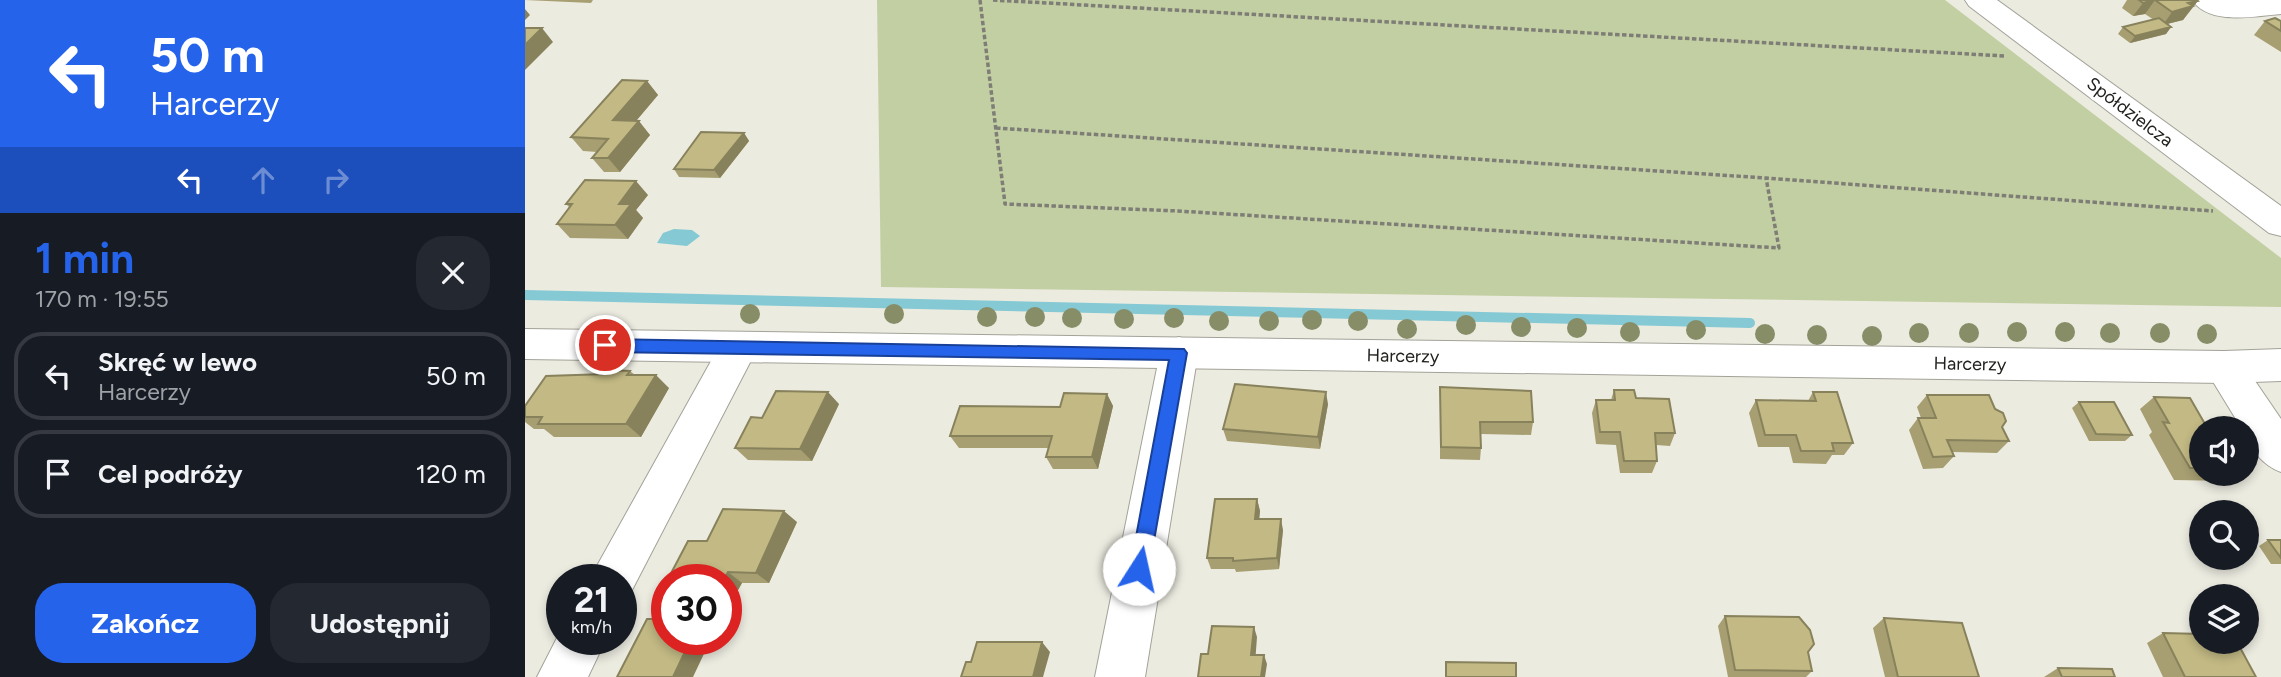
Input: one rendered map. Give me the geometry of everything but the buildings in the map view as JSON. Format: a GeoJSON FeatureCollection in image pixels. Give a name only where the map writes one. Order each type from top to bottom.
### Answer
{"type":"FeatureCollection","features":[{"type":"Feature","properties":{"kind":"street","name":"Spółdzielcza"},"geometry":{"type":"LineString","coordinates":[[1979,0],[2275,220]]}},
{"type":"Feature","properties":{"kind":"street"},"geometry":{"type":"LineString","coordinates":[[2206,0],[2228,9],[2281,6]]}},
{"type":"Feature","properties":{"kind":"street","name":"Harcerzy"},"geometry":{"type":"LineString","coordinates":[[525,344],[2224,367],[2281,365]]}},
{"type":"Feature","properties":{"kind":"street"},"geometry":{"type":"LineString","coordinates":[[622,564],[739,347]]}},
{"type":"Feature","properties":{"kind":"street"},"geometry":{"type":"LineString","coordinates":[[1119,677],[1178,353]]}},
{"type":"Feature","properties":{"kind":"street"},"geometry":{"type":"LineString","coordinates":[[2224,367],[2281,454]]}},
{"type":"Feature","properties":{"kind":"street"},"geometry":{"type":"LineString","coordinates":[[562,677],[574,655]]}},
{"type":"Feature","properties":{"kind":"path"},"geometry":{"type":"LineString","coordinates":[[980,0],[1005,204],[1192,212],[1779,248],[1766,178]]}},
{"type":"Feature","properties":{"kind":"path"},"geometry":{"type":"LineString","coordinates":[[993,0],[2060,60]]}},
{"type":"Feature","properties":{"kind":"path"},"geometry":{"type":"LineString","coordinates":[[996,128],[1766,178],[2275,220]]}},
{"type":"Feature","properties":{"kind":"green space"},"geometry":{"type":"Polygon","coordinates":[[[877,0],[1945,0],[2281,258],[2281,307],[881,287],[877,0]]]}},
{"type":"Feature","properties":{"kind":"water"},"geometry":{"type":"Polygon","coordinates":[[[674,229],[692,230],[700,236],[687,246],[657,243],[663,233],[674,229]]]}},
{"type":"Feature","properties":{"kind":"waterway"},"geometry":{"type":"LineString","coordinates":[[525,295],[1750,323]]}},
{"type":"Feature","properties":{"kind":"route"},"geometry":{"type":"LineString","coordinates":[[605,345],[1178,353],[1139,569]]}}]}
